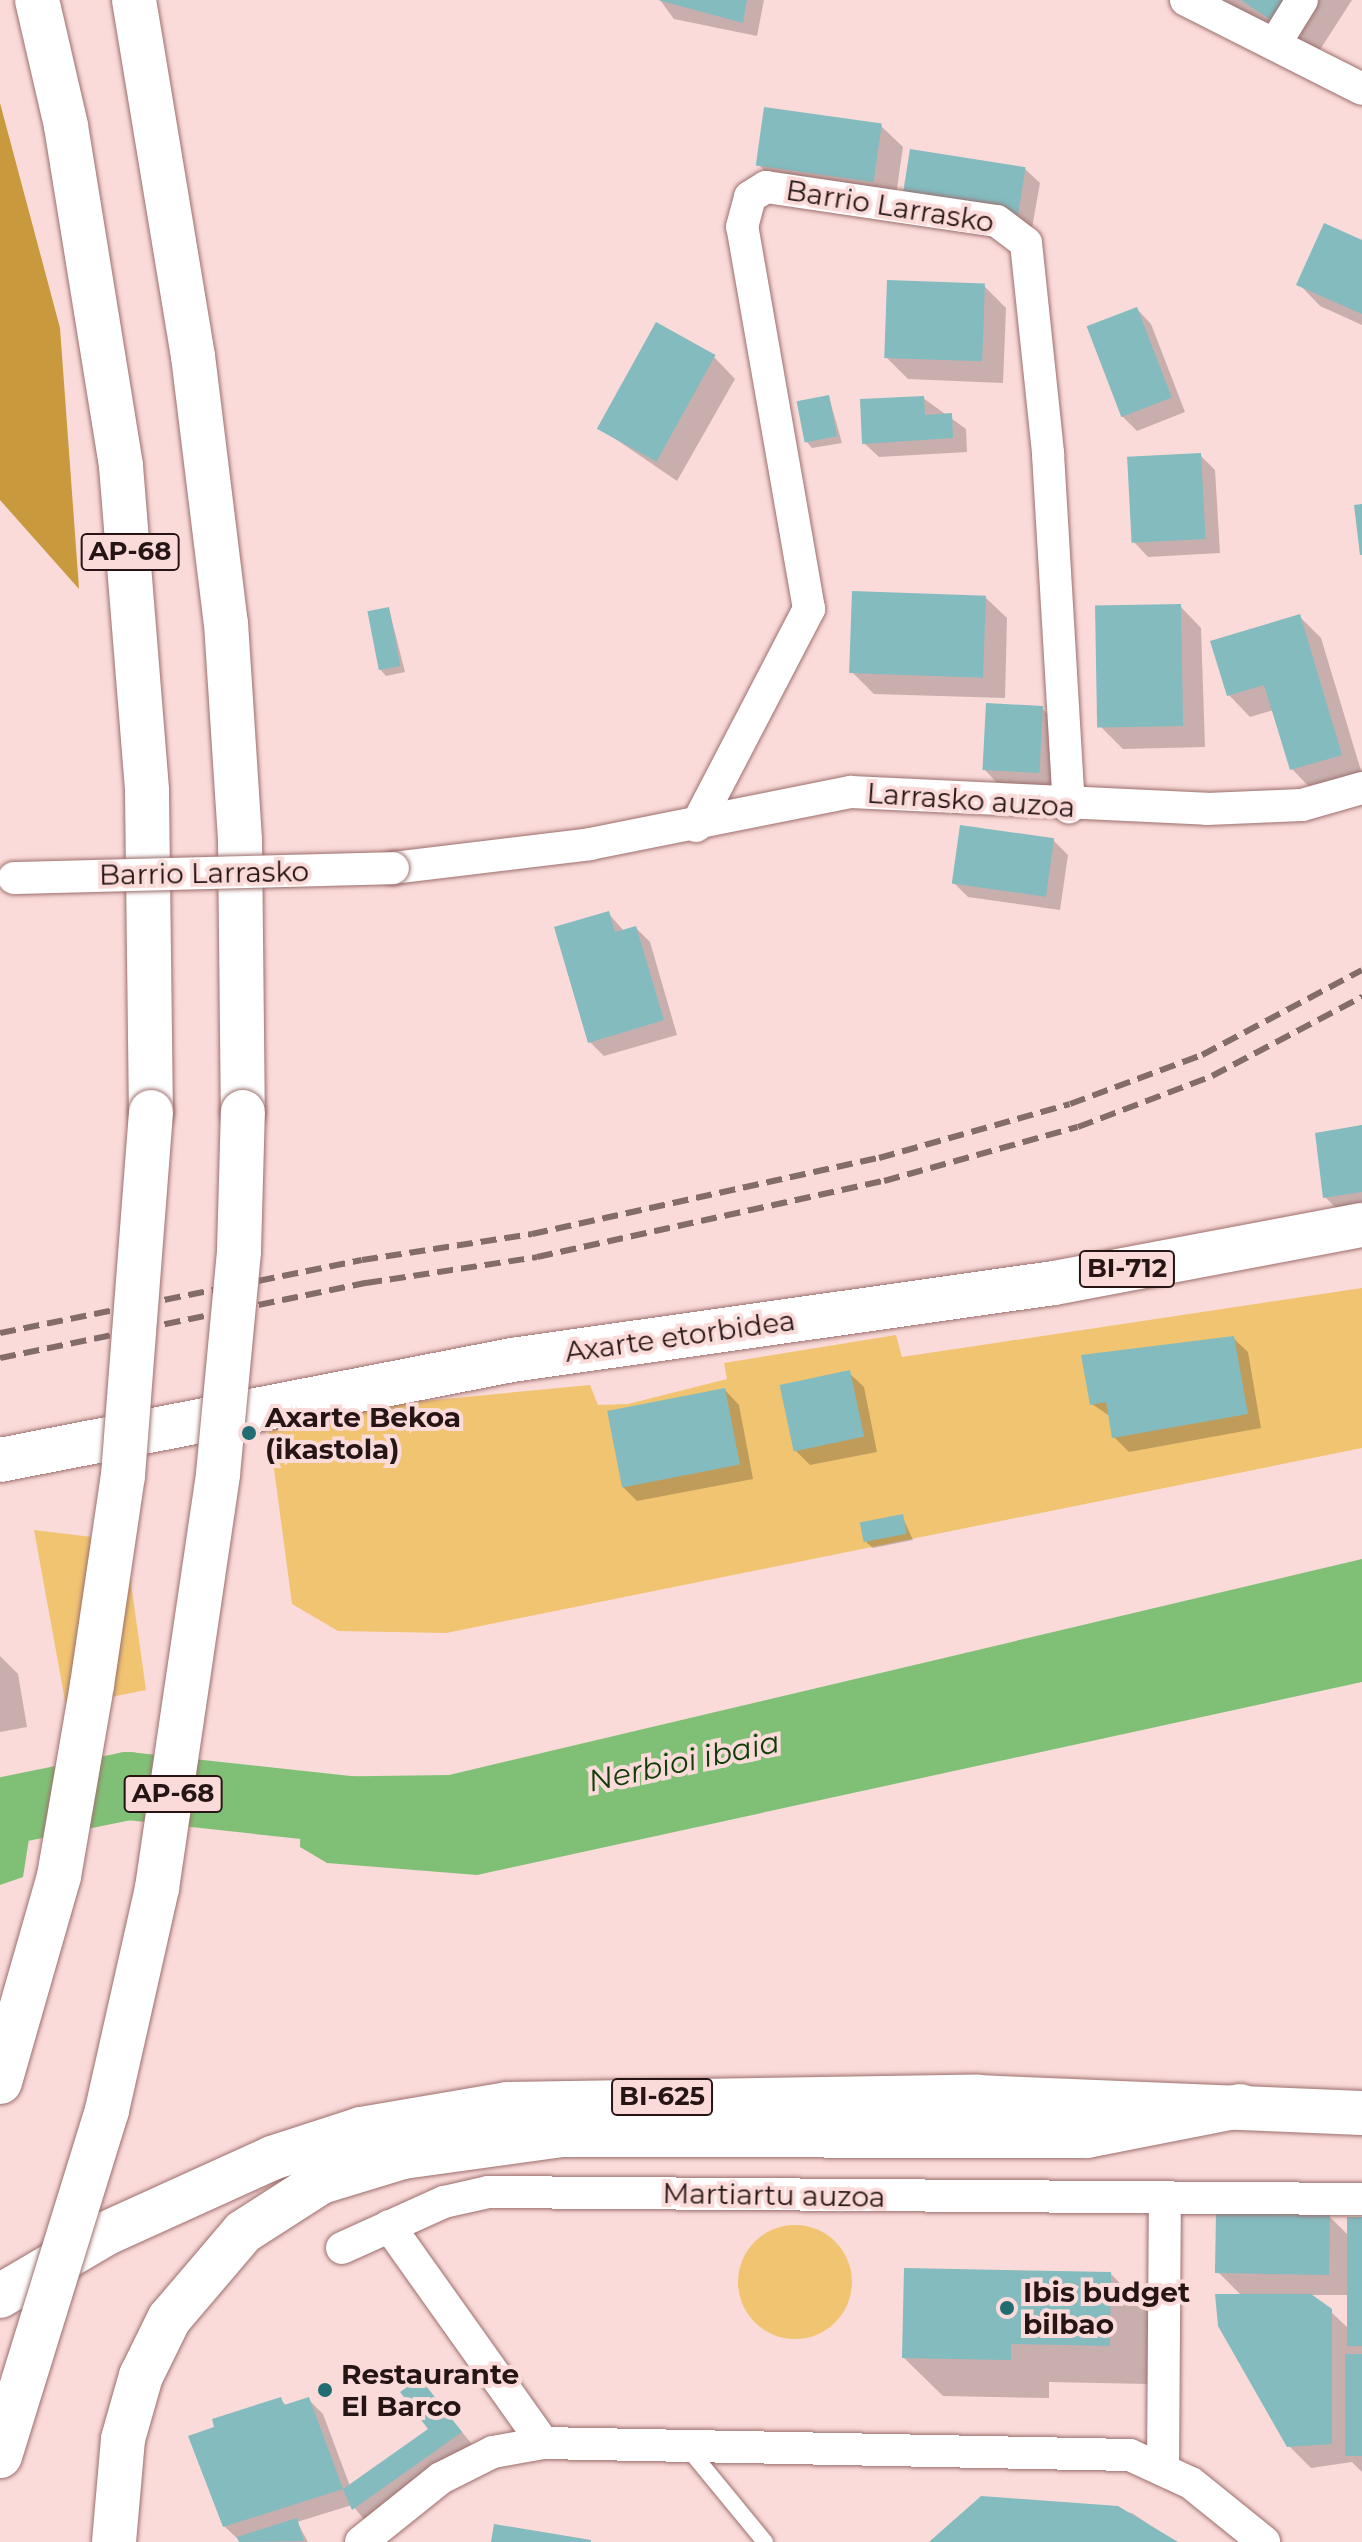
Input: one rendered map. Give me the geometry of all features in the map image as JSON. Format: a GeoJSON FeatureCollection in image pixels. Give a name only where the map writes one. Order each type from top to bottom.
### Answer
{"type":"FeatureCollection","features":[{"type":"Feature","properties":{"kind":"main road","name":"AP-68"},"geometry":{"type":"LineString","coordinates":[[0,2082],[59,1876],[92,1685],[129,1413],[151,1112],[147,791],[121,466],[37,0]]}},
{"type":"Feature","properties":{"kind":"main road","name":"AP-68"},"geometry":{"type":"LineString","coordinates":[[0,2456],[107,2110],[157,1888],[218,1474],[239,1251],[243,1112],[240,840],[226,623],[193,356],[134,0]]}},
{"type":"Feature","properties":{"kind":"main road","name":"Axarte etorbidea"},"geometry":{"type":"LineString","coordinates":[[0,1460],[512,1360],[1054,1283],[1362,1225]]}},
{"type":"Feature","properties":{"kind":"main road","name":"BI-625"},"geometry":{"type":"LineString","coordinates":[[0,2296],[107,2233],[286,2153],[361,2129],[507,2104],[851,2096],[1240,2106],[1362,2113]]}},
{"type":"Feature","properties":{"kind":"main road"},"geometry":{"type":"LineString","coordinates":[[114,2542],[123,2439],[141,2376],[169,2319],[243,2232],[321,2182],[403,2157],[562,2135],[1087,2136],[1240,2106]]}},
{"type":"Feature","properties":{"kind":"main road","name":"BI-625"},"geometry":{"type":"LineString","coordinates":[[0,2267],[107,2233]]}},
{"type":"Feature","properties":{"kind":"street"},"geometry":{"type":"LineString","coordinates":[[1186,0],[1276,42],[1362,89]]}},
{"type":"Feature","properties":{"kind":"street"},"geometry":{"type":"LineString","coordinates":[[1276,42],[1302,0]]}},
{"type":"Feature","properties":{"kind":"street","name":"Barrio Larrasko"},"geometry":{"type":"LineString","coordinates":[[696,826],[809,609],[742,227],[750,197],[766,187],[997,221],[1026,243],[1048,454],[1069,807]]}},
{"type":"Feature","properties":{"kind":"street","name":"Larrasko auzoa"},"geometry":{"type":"LineString","coordinates":[[393,868],[696,826],[851,792],[1069,807],[1302,805],[1362,788]]}},
{"type":"Feature","properties":{"kind":"street","name":"Barrio Larrasko"},"geometry":{"type":"LineString","coordinates":[[7,878],[393,868]]}},
{"type":"Feature","properties":{"kind":"street","name":"Martiartu auzoa"},"geometry":{"type":"LineString","coordinates":[[342,2248],[389,2226],[488,2192],[1362,2199]]}},
{"type":"Feature","properties":{"kind":"street"},"geometry":{"type":"LineString","coordinates":[[1163,2470],[1165,2199]]}},
{"type":"Feature","properties":{"kind":"street"},"geometry":{"type":"LineString","coordinates":[[389,2226],[543,2443]]}},
{"type":"Feature","properties":{"kind":"street"},"geometry":{"type":"LineString","coordinates":[[361,2542],[441,2478],[493,2452],[543,2443],[1130,2455],[1191,2483],[1264,2542]]}},
{"type":"Feature","properties":{"kind":"lane"},"geometry":{"type":"LineString","coordinates":[[686,2446],[765,2542]]}},
{"type":"Feature","properties":{"kind":"shaded area"},"geometry":{"type":"Polygon","coordinates":[[[0,103],[60,328],[79,589],[0,500],[0,103]]]}},
{"type":"Feature","properties":{"kind":"shaded area"},"geometry":{"type":"Polygon","coordinates":[[[1362,1288],[1362,1448],[446,1633],[338,1631],[292,1604],[267,1416],[590,1385],[598,1405],[628,1404],[727,1379],[724,1363],[896,1335],[902,1357],[1362,1288]]]}},
{"type":"Feature","properties":{"kind":"shaded area"},"geometry":{"type":"Polygon","coordinates":[[[34,1530],[125,1541],[146,1690],[66,1706],[34,1530]]]}},
{"type":"Feature","properties":{"kind":"shaded area"},"geometry":{"type":"Polygon","coordinates":[[[795,2225],[817,2229],[836,2241],[848,2260],[852,2282],[848,2304],[836,2323],[817,2335],[795,2339],[773,2335],[754,2323],[742,2304],[738,2282],[742,2260],[754,2241],[773,2229],[795,2225]]]}},
{"type":"Feature","properties":{"kind":"water"},"geometry":{"type":"Polygon","coordinates":[[[1362,1559],[1362,1682],[477,1875],[327,1863],[300,1847],[301,1777],[449,1775],[1362,1559]]]}},
{"type":"Feature","properties":{"kind":"water"},"geometry":{"type":"Polygon","coordinates":[[[38,1781],[23,1877],[0,1885],[0,1787],[38,1781]]]}},
{"type":"Feature","properties":{"kind":"building"},"geometry":{"type":"Polygon","coordinates":[[[658,0],[747,0],[743,23],[658,0]]]}},
{"type":"Feature","properties":{"kind":"building"},"geometry":{"type":"Polygon","coordinates":[[[1241,0],[1289,0],[1274,22],[1241,0]]]}},
{"type":"Feature","properties":{"kind":"building"},"geometry":{"type":"Polygon","coordinates":[[[764,107],[882,124],[874,182],[756,165],[764,107]]]}},
{"type":"Feature","properties":{"kind":"building"},"geometry":{"type":"Polygon","coordinates":[[[910,149],[1026,167],[1018,215],[902,196],[910,149]]]}},
{"type":"Feature","properties":{"kind":"building"},"geometry":{"type":"Polygon","coordinates":[[[1324,223],[1362,240],[1362,314],[1296,285],[1324,223]]]}},
{"type":"Feature","properties":{"kind":"building"},"geometry":{"type":"Polygon","coordinates":[[[887,280],[985,283],[982,361],[884,358],[887,280]]]}},
{"type":"Feature","properties":{"kind":"building"},"geometry":{"type":"Polygon","coordinates":[[[1137,307],[1172,398],[1121,417],[1087,326],[1137,307]]]}},
{"type":"Feature","properties":{"kind":"building"},"geometry":{"type":"Polygon","coordinates":[[[656,322],[715,355],[656,462],[597,429],[656,322]]]}},
{"type":"Feature","properties":{"kind":"building"},"geometry":{"type":"Polygon","coordinates":[[[829,395],[837,436],[805,443],[797,401],[829,395]]]}},
{"type":"Feature","properties":{"kind":"building"},"geometry":{"type":"Polygon","coordinates":[[[924,396],[925,415],[952,413],[953,438],[862,444],[860,399],[924,396]]]}},
{"type":"Feature","properties":{"kind":"building"},"geometry":{"type":"Polygon","coordinates":[[[1201,453],[1206,539],[1132,543],[1127,457],[1201,453]]]}},
{"type":"Feature","properties":{"kind":"building"},"geometry":{"type":"Polygon","coordinates":[[[1362,504],[1362,555],[1360,555],[1354,505],[1362,504]]]}},
{"type":"Feature","properties":{"kind":"building"},"geometry":{"type":"Polygon","coordinates":[[[852,591],[986,596],[983,678],[849,673],[852,591]]]}},
{"type":"Feature","properties":{"kind":"building"},"geometry":{"type":"Polygon","coordinates":[[[1181,604],[1183,726],[1097,727],[1095,606],[1181,604]]]}},
{"type":"Feature","properties":{"kind":"building"},"geometry":{"type":"Polygon","coordinates":[[[389,607],[400,666],[379,670],[367,611],[389,607]]]}},
{"type":"Feature","properties":{"kind":"building"},"geometry":{"type":"Polygon","coordinates":[[[1300,614],[1342,755],[1290,770],[1264,685],[1227,696],[1210,641],[1300,614]]]}},
{"type":"Feature","properties":{"kind":"building"},"geometry":{"type":"Polygon","coordinates":[[[986,703],[1043,706],[1039,773],[982,770],[986,703]]]}},
{"type":"Feature","properties":{"kind":"building"},"geometry":{"type":"Polygon","coordinates":[[[960,825],[1054,838],[1046,897],[952,883],[960,825]]]}},
{"type":"Feature","properties":{"kind":"building"},"geometry":{"type":"Polygon","coordinates":[[[609,911],[615,932],[636,926],[664,1020],[588,1043],[554,927],[609,911]]]}},
{"type":"Feature","properties":{"kind":"building"},"geometry":{"type":"Polygon","coordinates":[[[1362,1125],[1362,1192],[1323,1198],[1315,1133],[1362,1125]]]}},
{"type":"Feature","properties":{"kind":"building"},"geometry":{"type":"Polygon","coordinates":[[[1234,1336],[1248,1414],[1112,1438],[1106,1402],[1090,1405],[1081,1355],[1234,1336]]]}},
{"type":"Feature","properties":{"kind":"building"},"geometry":{"type":"Polygon","coordinates":[[[850,1370],[864,1437],[794,1451],[780,1385],[850,1370]]]}},
{"type":"Feature","properties":{"kind":"building"},"geometry":{"type":"Polygon","coordinates":[[[725,1388],[740,1465],[622,1487],[607,1411],[725,1388]]]}},
{"type":"Feature","properties":{"kind":"building"},"geometry":{"type":"Polygon","coordinates":[[[903,1514],[907,1534],[864,1542],[860,1522],[903,1514]]]}},
{"type":"Feature","properties":{"kind":"building"},"geometry":{"type":"Polygon","coordinates":[[[1216,2213],[1330,2215],[1329,2275],[1215,2273],[1216,2213]]]}},
{"type":"Feature","properties":{"kind":"building"},"geometry":{"type":"Polygon","coordinates":[[[1347,2217],[1362,2217],[1362,2346],[1347,2346],[1347,2217]]]}},
{"type":"Feature","properties":{"kind":"building","name":"Ibis budget bilbao"},"geometry":{"type":"Polygon","coordinates":[[[904,2268],[1111,2272],[1110,2346],[1011,2344],[1011,2360],[902,2358],[904,2268]]]}},
{"type":"Feature","properties":{"kind":"building"},"geometry":{"type":"Polygon","coordinates":[[[1215,2294],[1311,2294],[1332,2309],[1332,2444],[1287,2447],[1218,2326],[1215,2294]]]}},
{"type":"Feature","properties":{"kind":"building"},"geometry":{"type":"Polygon","coordinates":[[[1345,2354],[1362,2354],[1362,2456],[1345,2456],[1345,2354]]]}},
{"type":"Feature","properties":{"kind":"building"},"geometry":{"type":"Polygon","coordinates":[[[420,2378],[462,2432],[352,2510],[343,2489],[428,2429],[400,2392],[420,2378]]]}},
{"type":"Feature","properties":{"kind":"building"},"geometry":{"type":"Polygon","coordinates":[[[281,2397],[284,2405],[309,2397],[343,2489],[223,2527],[188,2436],[214,2427],[212,2419],[281,2397]]]}},
{"type":"Feature","properties":{"kind":"building"},"geometry":{"type":"Polygon","coordinates":[[[981,2496],[1118,2506],[1178,2542],[929,2542],[981,2496]]]}},
{"type":"Feature","properties":{"kind":"building"},"geometry":{"type":"Polygon","coordinates":[[[297,2518],[304,2541],[239,2542],[237,2537],[297,2518]]]}},
{"type":"Feature","properties":{"kind":"building"},"geometry":{"type":"Polygon","coordinates":[[[494,2524],[591,2540],[591,2542],[491,2542],[494,2524]]]}},
{"type":"Feature","properties":{"kind":"waterway","name":"Nerbioi ibaia"},"geometry":{"type":"LineString","coordinates":[[0,1812],[128,1786],[395,1815]]}},
{"type":"Feature","properties":{"kind":"railway"},"geometry":{"type":"LineString","coordinates":[[0,1333],[362,1260],[532,1234],[879,1158],[1070,1104],[1202,1055],[1362,970]]}},
{"type":"Feature","properties":{"kind":"railway"},"geometry":{"type":"LineString","coordinates":[[0,1358],[366,1283],[537,1257],[884,1181],[1078,1127],[1212,1076],[1362,997]]}},
{"type":"Feature","properties":{"kind":"place","name":"Axarte Bekoa (ikastola)"},"geometry":{"type":"Point","coordinates":[249,1433]}},
{"type":"Feature","properties":{"kind":"place","name":"Ibis budget bilbao"},"geometry":{"type":"Point","coordinates":[1007,2308]}},
{"type":"Feature","properties":{"kind":"place","name":"Restaurante El Barco"},"geometry":{"type":"Point","coordinates":[325,2390]}}]}
